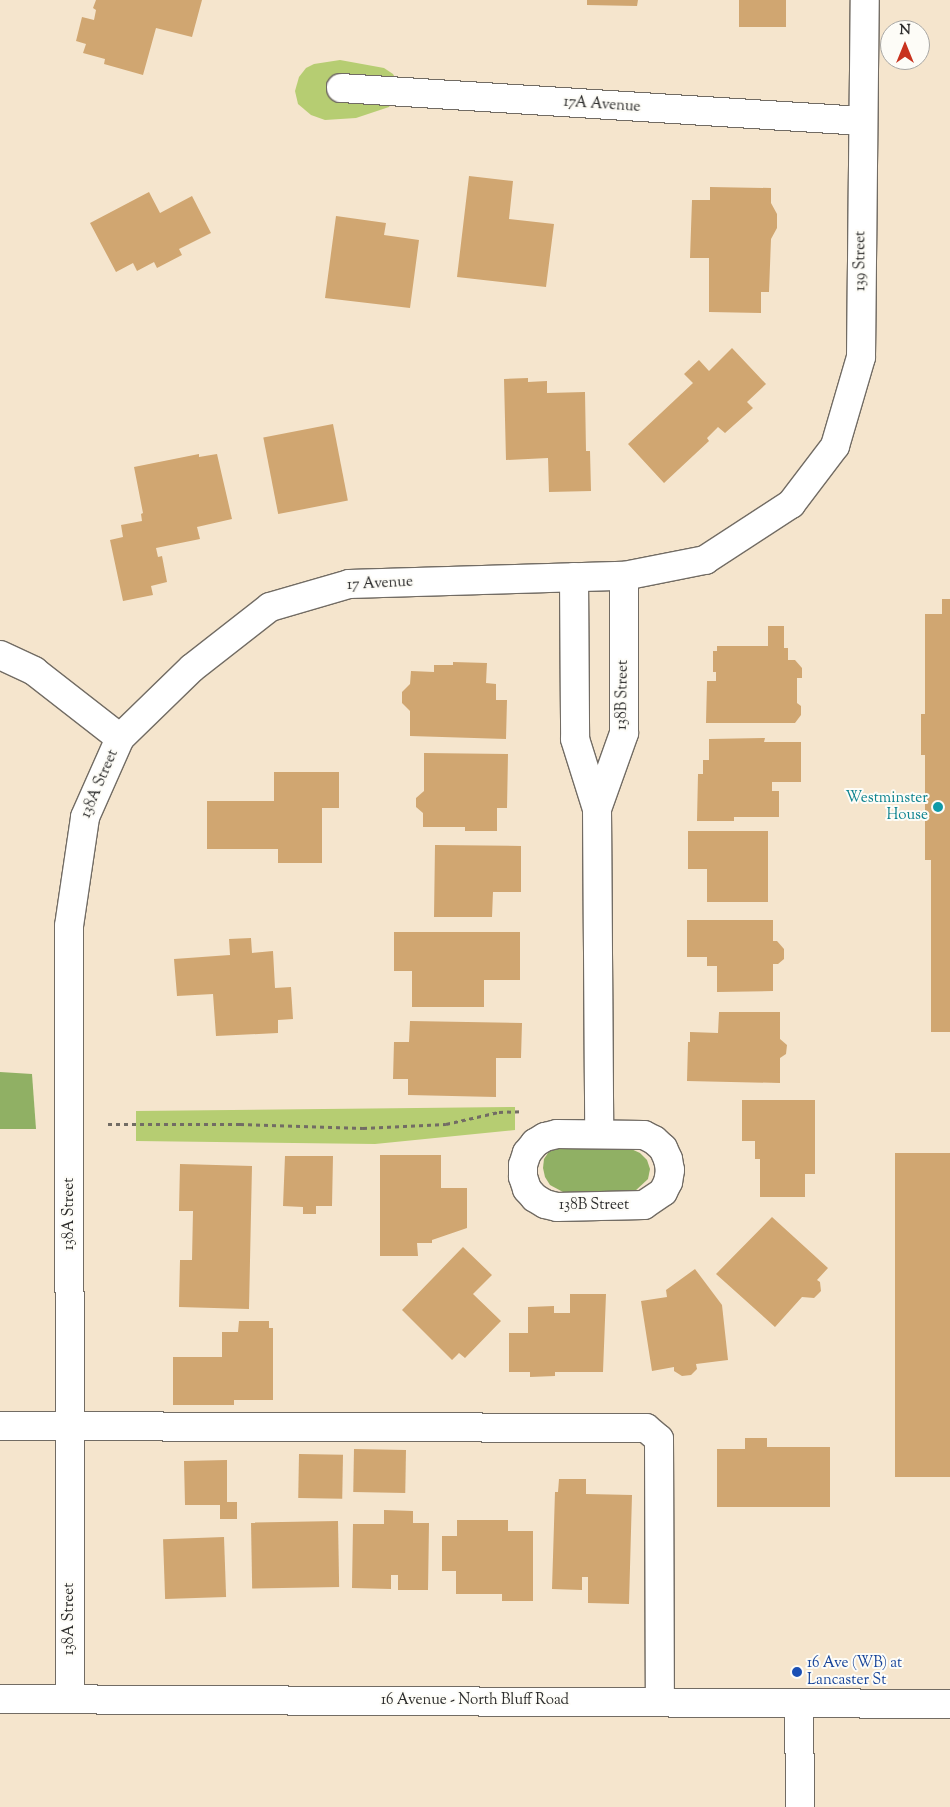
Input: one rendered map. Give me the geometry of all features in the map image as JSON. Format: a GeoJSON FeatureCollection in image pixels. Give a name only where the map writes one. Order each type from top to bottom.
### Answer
{"type":"FeatureCollection","features":[{"type":"Feature","properties":{"kind":"street","name":"139 Street"},"geometry":{"type":"LineString","coordinates":[[791,504],[836,446],[861,357],[864,0]]}},
{"type":"Feature","properties":{"kind":"street","name":"17A Avenue"},"geometry":{"type":"LineString","coordinates":[[341,88],[863,121]]}},
{"type":"Feature","properties":{"kind":"street","name":"17 Avenue"},"geometry":{"type":"LineString","coordinates":[[120,738],[192,668],[270,607],[349,584],[624,576],[705,560],[791,504]]}},
{"type":"Feature","properties":{"kind":"street","name":"138B Street"},"geometry":{"type":"LineString","coordinates":[[597,809],[624,733],[624,576]]}},
{"type":"Feature","properties":{"kind":"street","name":"138B Street"},"geometry":{"type":"LineString","coordinates":[[574,577],[575,739],[597,809],[598,1134]]}},
{"type":"Feature","properties":{"kind":"street"},"geometry":{"type":"LineString","coordinates":[[0,655],[34,671],[120,738]]}},
{"type":"Feature","properties":{"kind":"street","name":"138A Street"},"geometry":{"type":"LineString","coordinates":[[70,1699],[69,926],[85,817],[120,738]]}},
{"type":"Feature","properties":{"kind":"street","name":"138B Street"},"geometry":{"type":"LineString","coordinates":[[557,1134],[598,1134],[644,1135],[654,1140],[663,1148],[670,1170],[668,1182],[663,1192],[644,1205],[632,1207],[557,1207],[535,1198],[527,1189],[523,1177],[523,1165],[527,1153],[535,1143],[545,1137],[557,1134]]}},
{"type":"Feature","properties":{"kind":"street"},"geometry":{"type":"LineString","coordinates":[[0,1426],[646,1428],[659,1439],[660,1702]]}},
{"type":"Feature","properties":{"kind":"street","name":"16 Avenue - North Bluff Road"},"geometry":{"type":"LineString","coordinates":[[0,1699],[950,1704]]}},
{"type":"Feature","properties":{"kind":"street"},"geometry":{"type":"LineString","coordinates":[[799,1704],[800,1807]]}},
{"type":"Feature","properties":{"kind":"path"},"geometry":{"type":"LineString","coordinates":[[108,1124],[240,1124],[363,1128],[446,1124],[499,1112],[530,1112]]}},
{"type":"Feature","properties":{"kind":"green space"},"geometry":{"type":"Polygon","coordinates":[[[340,60],[384,68],[393,74],[398,83],[398,93],[389,107],[356,118],[325,120],[311,115],[298,104],[295,91],[299,77],[306,68],[314,64],[340,60]]]}},
{"type":"Feature","properties":{"kind":"green space"},"geometry":{"type":"Polygon","coordinates":[[[0,1072],[32,1074],[36,1129],[0,1129],[0,1072]]]}},
{"type":"Feature","properties":{"kind":"green space"},"geometry":{"type":"Polygon","coordinates":[[[515,1107],[515,1130],[375,1144],[136,1141],[136,1111],[515,1107]]]}},
{"type":"Feature","properties":{"kind":"green space"},"geometry":{"type":"Polygon","coordinates":[[[563,1147],[629,1148],[640,1153],[647,1160],[650,1169],[648,1179],[634,1192],[563,1192],[550,1185],[545,1177],[543,1168],[544,1159],[550,1150],[563,1147]]]}},
{"type":"Feature","properties":{"kind":"building"},"geometry":{"type":"Polygon","coordinates":[[[96,0],[202,0],[192,37],[156,28],[143,75],[104,64],[105,59],[83,53],[86,44],[76,41],[82,17],[94,20],[96,10],[93,8],[96,0]]]}},
{"type":"Feature","properties":{"kind":"building"},"geometry":{"type":"Polygon","coordinates":[[[587,0],[638,0],[637,6],[587,5],[587,0]]]}},
{"type":"Feature","properties":{"kind":"building"},"geometry":{"type":"Polygon","coordinates":[[[739,0],[786,0],[786,27],[739,27],[739,0]]]}},
{"type":"Feature","properties":{"kind":"building"},"geometry":{"type":"Polygon","coordinates":[[[469,176],[513,181],[509,219],[554,224],[546,287],[457,277],[469,176]]]}},
{"type":"Feature","properties":{"kind":"building"},"geometry":{"type":"Polygon","coordinates":[[[710,187],[771,188],[771,203],[777,214],[777,228],[771,239],[769,292],[761,292],[761,313],[709,312],[709,258],[690,258],[692,200],[710,200],[710,187]]]}},
{"type":"Feature","properties":{"kind":"building"},"geometry":{"type":"Polygon","coordinates":[[[149,192],[160,213],[192,196],[211,233],[179,249],[182,255],[157,268],[154,262],[137,271],[133,263],[116,272],[90,223],[149,192]]]}},
{"type":"Feature","properties":{"kind":"building"},"geometry":{"type":"Polygon","coordinates":[[[336,216],[386,223],[384,235],[419,240],[410,308],[325,298],[336,216]]]}},
{"type":"Feature","properties":{"kind":"building"},"geometry":{"type":"Polygon","coordinates":[[[732,348],[766,384],[747,402],[753,408],[725,433],[718,427],[707,438],[709,441],[664,483],[628,444],[693,383],[684,374],[699,360],[709,371],[732,348]]]}},
{"type":"Feature","properties":{"kind":"building"},"geometry":{"type":"Polygon","coordinates":[[[528,378],[528,382],[547,381],[547,393],[585,392],[586,451],[590,451],[591,491],[549,492],[548,458],[506,460],[504,379],[528,378]]]}},
{"type":"Feature","properties":{"kind":"building"},"geometry":{"type":"Polygon","coordinates":[[[333,424],[348,501],[278,514],[263,438],[333,424]]]}},
{"type":"Feature","properties":{"kind":"building"},"geometry":{"type":"Polygon","coordinates":[[[199,454],[199,457],[217,454],[232,519],[197,527],[200,539],[156,548],[158,557],[162,556],[167,582],[151,586],[153,595],[123,601],[110,540],[123,537],[121,525],[142,521],[141,514],[143,513],[134,467],[199,454]]]}},
{"type":"Feature","properties":{"kind":"building","name":"Westminster House"},"geometry":{"type":"Polygon","coordinates":[[[942,599],[950,599],[950,1032],[931,1032],[931,860],[925,860],[925,755],[921,755],[921,714],[925,714],[925,614],[942,614],[942,599]]]}},
{"type":"Feature","properties":{"kind":"building"},"geometry":{"type":"Polygon","coordinates":[[[768,626],[784,626],[784,648],[788,648],[788,660],[795,660],[802,668],[802,678],[797,678],[797,703],[801,706],[801,715],[795,723],[706,723],[707,681],[716,681],[716,672],[713,672],[713,651],[717,651],[717,646],[768,646],[768,626]]]}},
{"type":"Feature","properties":{"kind":"building"},"geometry":{"type":"Polygon","coordinates":[[[453,662],[487,663],[486,683],[496,684],[496,700],[507,700],[506,739],[410,736],[410,711],[402,703],[402,692],[410,684],[411,671],[434,672],[434,665],[453,665],[453,662]]]}},
{"type":"Feature","properties":{"kind":"building"},"geometry":{"type":"Polygon","coordinates":[[[765,738],[764,742],[801,742],[801,782],[772,782],[772,791],[779,791],[779,817],[734,817],[734,821],[697,821],[698,774],[703,774],[703,760],[709,760],[709,739],[765,738]]]}},
{"type":"Feature","properties":{"kind":"building"},"geometry":{"type":"Polygon","coordinates":[[[424,753],[508,754],[507,808],[497,808],[497,831],[465,831],[465,827],[423,827],[423,813],[416,807],[416,798],[424,791],[424,753]]]}},
{"type":"Feature","properties":{"kind":"building"},"geometry":{"type":"Polygon","coordinates":[[[274,772],[339,772],[339,808],[322,808],[322,863],[278,863],[278,849],[207,849],[207,801],[274,801],[274,772]]]}},
{"type":"Feature","properties":{"kind":"building"},"geometry":{"type":"Polygon","coordinates":[[[688,831],[768,831],[768,902],[707,902],[707,869],[688,869],[688,831]]]}},
{"type":"Feature","properties":{"kind":"building"},"geometry":{"type":"Polygon","coordinates":[[[435,845],[521,846],[521,892],[493,892],[492,917],[434,917],[435,845]]]}},
{"type":"Feature","properties":{"kind":"building"},"geometry":{"type":"Polygon","coordinates":[[[687,920],[773,920],[773,941],[777,941],[784,949],[784,959],[778,964],[773,964],[773,991],[717,992],[717,966],[707,966],[707,957],[687,957],[687,920]]]}},
{"type":"Feature","properties":{"kind":"building"},"geometry":{"type":"Polygon","coordinates":[[[394,932],[520,932],[520,980],[484,980],[484,1007],[412,1007],[412,971],[394,971],[394,932]]]}},
{"type":"Feature","properties":{"kind":"building"},"geometry":{"type":"Polygon","coordinates":[[[251,938],[252,953],[273,951],[275,988],[291,987],[293,1019],[278,1020],[278,1033],[216,1036],[213,994],[177,996],[174,959],[230,955],[229,939],[251,938]]]}},
{"type":"Feature","properties":{"kind":"building"},"geometry":{"type":"Polygon","coordinates":[[[719,1012],[780,1012],[780,1039],[787,1045],[786,1054],[780,1058],[780,1083],[687,1081],[690,1032],[718,1033],[719,1012]]]}},
{"type":"Feature","properties":{"kind":"building"},"geometry":{"type":"Polygon","coordinates":[[[410,1021],[522,1023],[521,1058],[496,1058],[496,1097],[408,1095],[408,1079],[393,1079],[394,1042],[409,1042],[410,1021]]]}},
{"type":"Feature","properties":{"kind":"building"},"geometry":{"type":"Polygon","coordinates":[[[742,1100],[815,1100],[815,1174],[805,1174],[805,1197],[760,1197],[760,1159],[755,1159],[755,1141],[742,1141],[742,1100]]]}},
{"type":"Feature","properties":{"kind":"building"},"geometry":{"type":"Polygon","coordinates":[[[895,1153],[950,1153],[950,1477],[895,1477],[895,1153]]]}},
{"type":"Feature","properties":{"kind":"building"},"geometry":{"type":"Polygon","coordinates":[[[380,1155],[441,1155],[441,1188],[467,1188],[467,1228],[432,1240],[432,1243],[417,1243],[418,1256],[380,1256],[380,1155]]]}},
{"type":"Feature","properties":{"kind":"building"},"geometry":{"type":"Polygon","coordinates":[[[285,1156],[333,1156],[332,1206],[316,1206],[316,1214],[303,1214],[303,1207],[283,1206],[285,1156]]]}},
{"type":"Feature","properties":{"kind":"building"},"geometry":{"type":"Polygon","coordinates":[[[180,1164],[252,1166],[249,1309],[179,1307],[180,1260],[192,1260],[193,1211],[179,1211],[180,1164]]]}},
{"type":"Feature","properties":{"kind":"building"},"geometry":{"type":"Polygon","coordinates":[[[772,1217],[828,1268],[817,1280],[820,1282],[821,1291],[814,1298],[802,1297],[775,1327],[716,1274],[772,1217]]]}},
{"type":"Feature","properties":{"kind":"building"},"geometry":{"type":"Polygon","coordinates":[[[463,1247],[492,1275],[473,1294],[501,1321],[465,1358],[459,1353],[452,1360],[402,1310],[463,1247]]]}},
{"type":"Feature","properties":{"kind":"building"},"geometry":{"type":"Polygon","coordinates":[[[695,1269],[722,1305],[728,1360],[696,1364],[697,1369],[691,1375],[682,1376],[674,1371],[674,1367],[652,1371],[641,1301],[667,1297],[666,1290],[695,1269]]]}},
{"type":"Feature","properties":{"kind":"building"},"geometry":{"type":"Polygon","coordinates":[[[570,1294],[606,1294],[603,1372],[555,1372],[555,1376],[530,1377],[530,1372],[509,1372],[509,1333],[528,1333],[528,1307],[554,1306],[554,1313],[570,1313],[570,1294]]]}},
{"type":"Feature","properties":{"kind":"building"},"geometry":{"type":"Polygon","coordinates":[[[239,1321],[269,1321],[269,1328],[273,1328],[273,1400],[234,1400],[234,1405],[173,1405],[173,1357],[222,1357],[222,1332],[238,1332],[239,1321]]]}},
{"type":"Feature","properties":{"kind":"building"},"geometry":{"type":"Polygon","coordinates":[[[745,1438],[767,1438],[767,1447],[830,1447],[830,1507],[717,1507],[717,1449],[745,1449],[745,1438]]]}},
{"type":"Feature","properties":{"kind":"building"},"geometry":{"type":"Polygon","coordinates":[[[354,1449],[406,1450],[405,1493],[353,1492],[354,1449]]]}},
{"type":"Feature","properties":{"kind":"building"},"geometry":{"type":"Polygon","coordinates":[[[299,1454],[343,1455],[342,1499],[298,1498],[299,1454]]]}},
{"type":"Feature","properties":{"kind":"building"},"geometry":{"type":"Polygon","coordinates":[[[227,1460],[227,1502],[237,1502],[237,1519],[220,1519],[220,1505],[185,1505],[184,1461],[227,1460]]]}},
{"type":"Feature","properties":{"kind":"building"},"geometry":{"type":"Polygon","coordinates":[[[559,1479],[586,1479],[586,1494],[632,1495],[629,1604],[588,1603],[588,1577],[582,1577],[582,1590],[552,1589],[555,1492],[558,1492],[559,1479]]]}},
{"type":"Feature","properties":{"kind":"building"},"geometry":{"type":"Polygon","coordinates":[[[384,1510],[413,1511],[413,1523],[429,1523],[428,1590],[398,1590],[398,1575],[391,1575],[391,1589],[352,1588],[353,1524],[384,1524],[384,1510]]]}},
{"type":"Feature","properties":{"kind":"building"},"geometry":{"type":"Polygon","coordinates":[[[457,1520],[508,1520],[508,1531],[533,1531],[533,1601],[502,1601],[502,1594],[456,1594],[456,1571],[442,1571],[442,1536],[457,1536],[457,1520]]]}},
{"type":"Feature","properties":{"kind":"building"},"geometry":{"type":"Polygon","coordinates":[[[338,1521],[339,1587],[252,1589],[251,1523],[338,1521]]]}},
{"type":"Feature","properties":{"kind":"building"},"geometry":{"type":"Polygon","coordinates":[[[224,1537],[226,1597],[165,1599],[163,1539],[224,1537]]]}},
{"type":"Feature","properties":{"kind":"place","name":"Westminster House"},"geometry":{"type":"Point","coordinates":[938,807]}},
{"type":"Feature","properties":{"kind":"place","name":"16 Ave (WB) at Lancaster St"},"geometry":{"type":"Point","coordinates":[797,1672]}}]}
